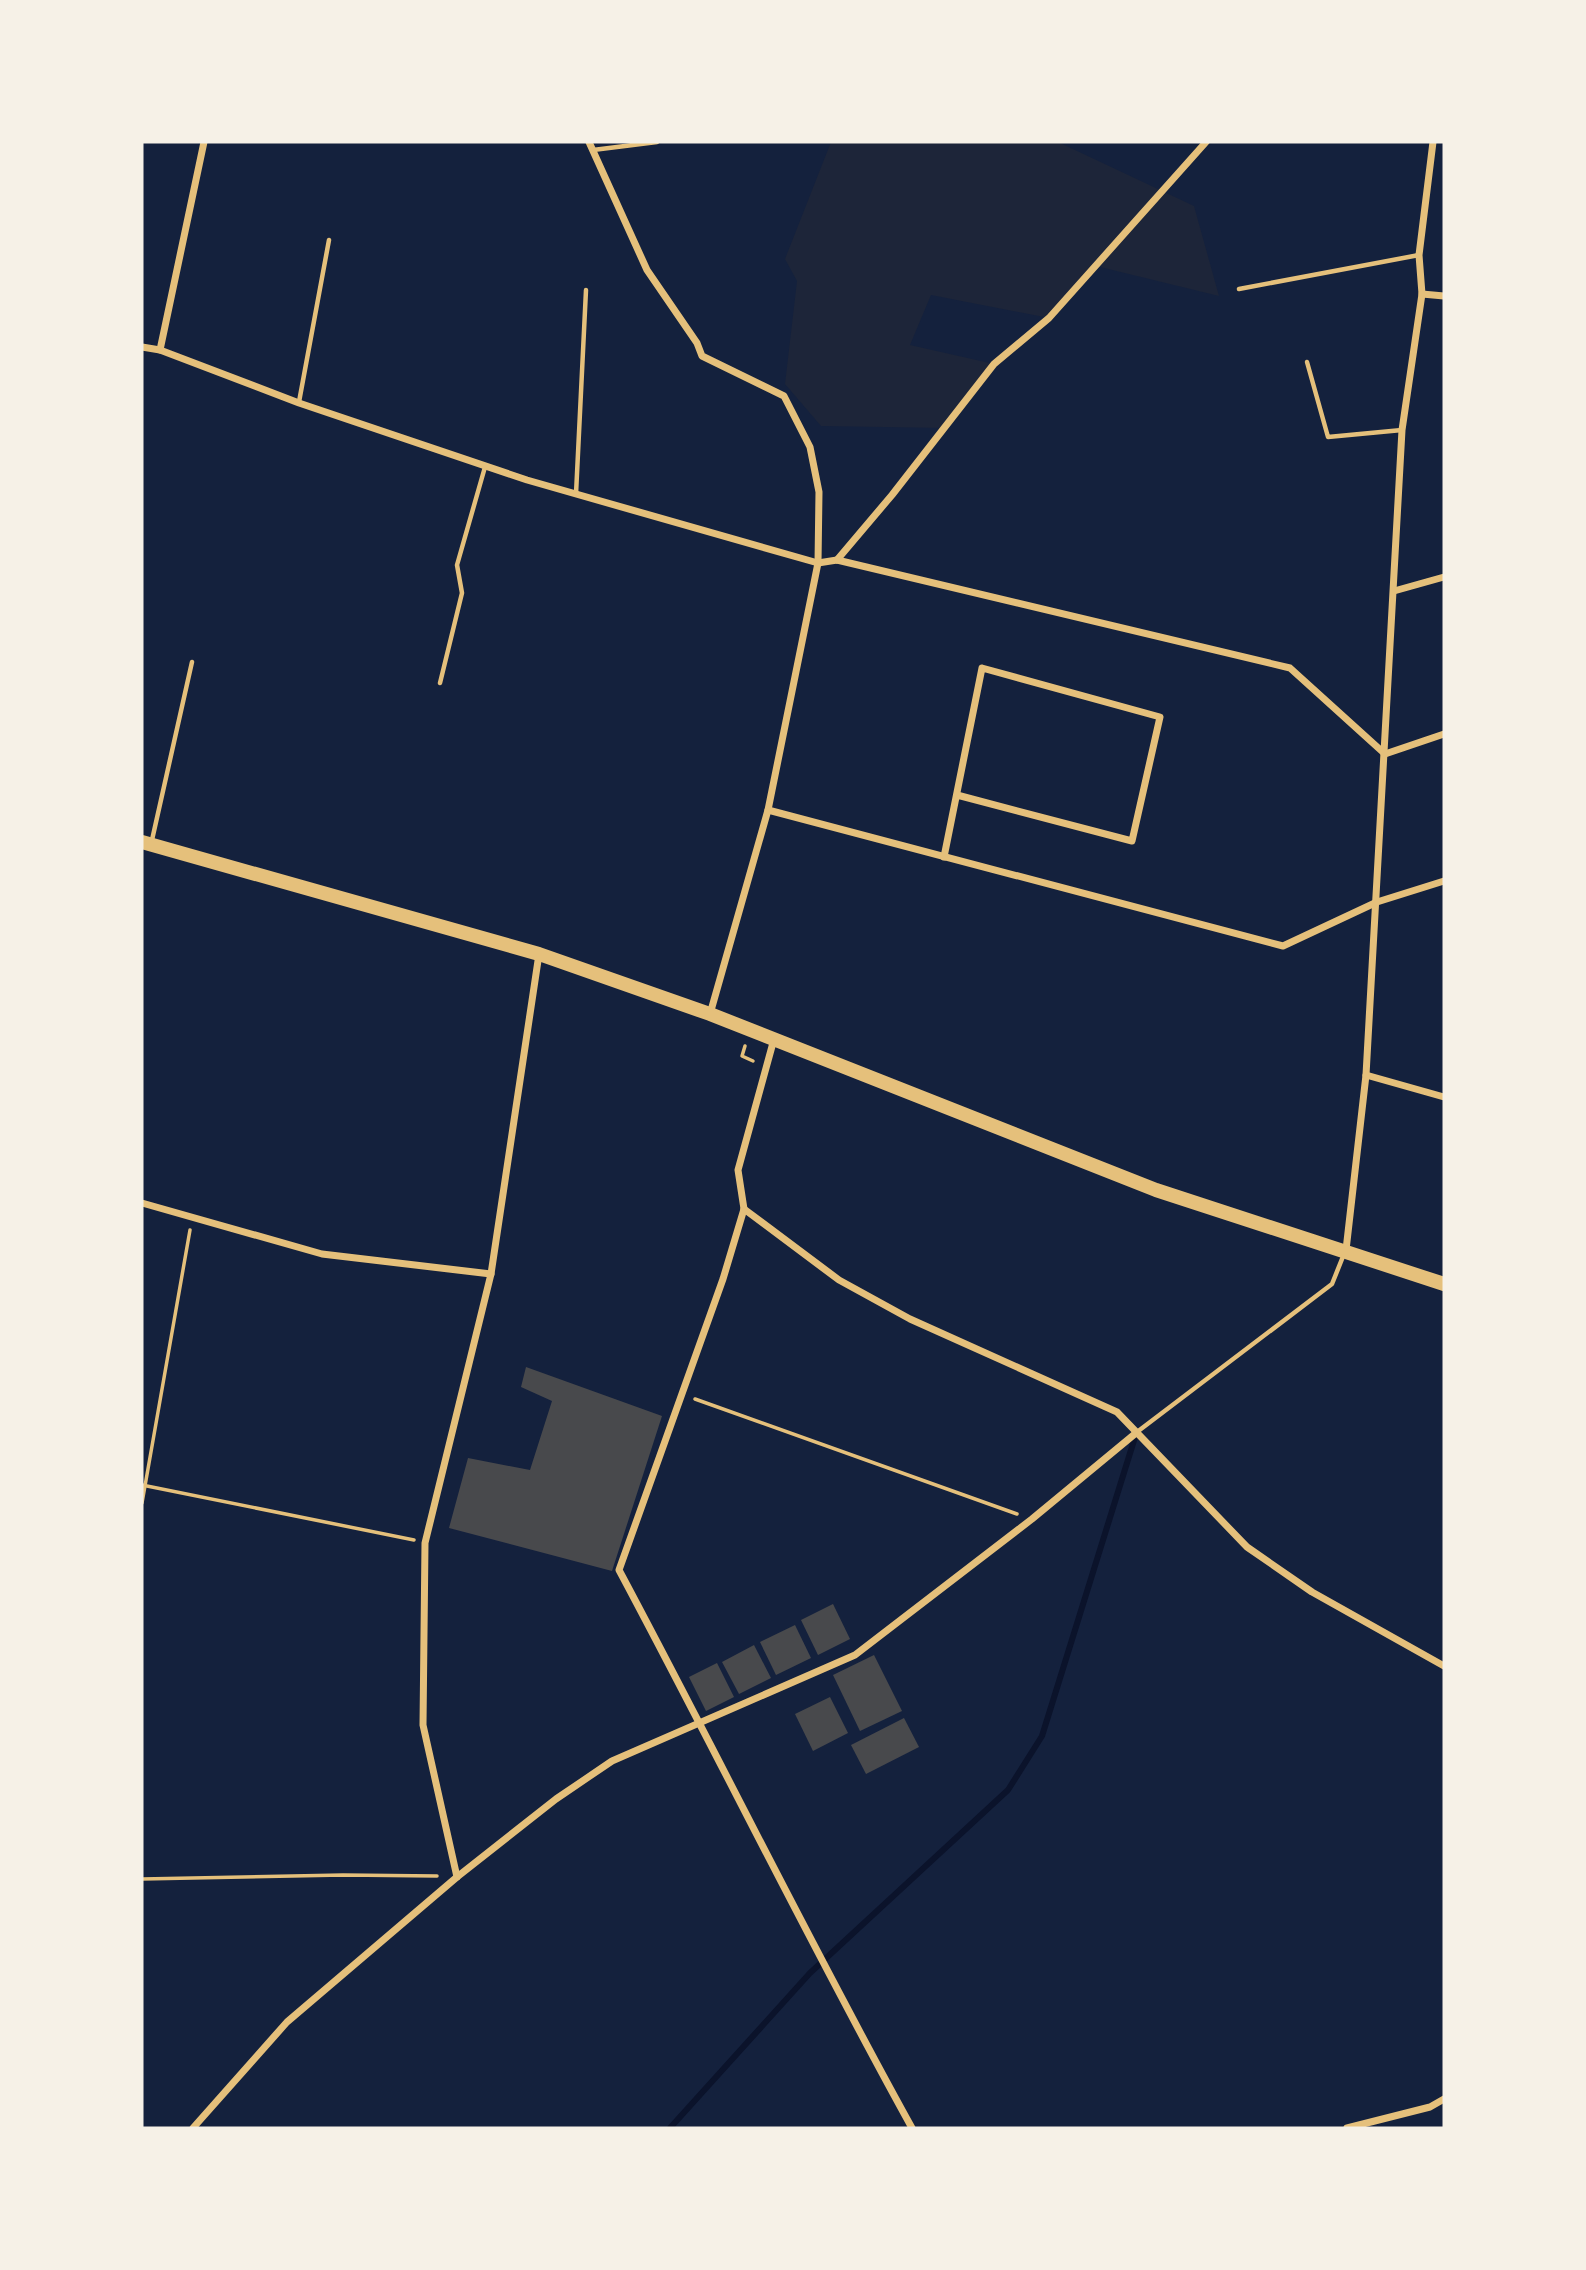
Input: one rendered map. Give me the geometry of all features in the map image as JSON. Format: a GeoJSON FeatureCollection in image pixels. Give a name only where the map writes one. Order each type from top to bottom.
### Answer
{"type":"FeatureCollection","features":[{"type":"Feature","properties":{"kind":"highway"},"geometry":{"type":"LineString","coordinates":[[146,843],[539,954],[710,1014],[1156,1190],[1444,1284]]}},
{"type":"Feature","properties":{"kind":"street"},"geometry":{"type":"LineString","coordinates":[[160,350],[204,142]]}},
{"type":"Feature","properties":{"kind":"street"},"geometry":{"type":"LineString","coordinates":[[837,560],[993,364],[1049,318],[1206,142]]}},
{"type":"Feature","properties":{"kind":"street"},"geometry":{"type":"LineString","coordinates":[[1346,1250],[1366,1075],[1402,430],[1422,294],[1419,255],[1433,142]]}},
{"type":"Feature","properties":{"kind":"street"},"geometry":{"type":"LineString","coordinates":[[591,146],[647,270],[697,343],[702,356],[784,396],[810,447],[819,492],[818,563],[768,810],[710,1014]]}},
{"type":"Feature","properties":{"kind":"street"},"geometry":{"type":"LineString","coordinates":[[1422,294],[1444,296]]}},
{"type":"Feature","properties":{"kind":"street"},"geometry":{"type":"LineString","coordinates":[[142,347],[160,350],[299,403],[485,466],[576,495],[818,563],[837,560],[1290,668],[1385,754]]}},
{"type":"Feature","properties":{"kind":"street"},"geometry":{"type":"LineString","coordinates":[[1394,591],[1444,577]]}},
{"type":"Feature","properties":{"kind":"street"},"geometry":{"type":"LineString","coordinates":[[944,857],[982,668],[1160,717],[1132,841],[957,795]]}},
{"type":"Feature","properties":{"kind":"street"},"geometry":{"type":"LineString","coordinates":[[1385,754],[1444,734]]}},
{"type":"Feature","properties":{"kind":"street"},"geometry":{"type":"LineString","coordinates":[[768,810],[1283,946],[1377,901],[1444,881]]}},
{"type":"Feature","properties":{"kind":"street"},"geometry":{"type":"LineString","coordinates":[[457,1877],[422,1724],[425,1543],[491,1274],[539,954]]}},
{"type":"Feature","properties":{"kind":"street"},"geometry":{"type":"LineString","coordinates":[[774,1039],[738,1170],[744,1209],[723,1279],[619,1570],[700,1722],[828,1975],[912,2128]]}},
{"type":"Feature","properties":{"kind":"street"},"geometry":{"type":"LineString","coordinates":[[1366,1075],[1444,1097]]}},
{"type":"Feature","properties":{"kind":"street"},"geometry":{"type":"LineString","coordinates":[[142,1203],[322,1254],[491,1274]]}},
{"type":"Feature","properties":{"kind":"street"},"geometry":{"type":"LineString","coordinates":[[744,1209],[839,1280],[910,1319],[1117,1412],[1247,1547],[1312,1592],[1444,1666]]}},
{"type":"Feature","properties":{"kind":"street"},"geometry":{"type":"LineString","coordinates":[[193,2128],[286,2022],[457,1877],[556,1799],[612,1761],[855,1655],[1032,1520],[1136,1433]]}},
{"type":"Feature","properties":{"kind":"street"},"geometry":{"type":"LineString","coordinates":[[1347,2128],[1430,2107],[1444,2099]]}},
{"type":"Feature","properties":{"kind":"lane"},"geometry":{"type":"LineString","coordinates":[[591,146],[657,142]]}},
{"type":"Feature","properties":{"kind":"lane"},"geometry":{"type":"LineString","coordinates":[[299,403],[329,240]]}},
{"type":"Feature","properties":{"kind":"lane"},"geometry":{"type":"LineString","coordinates":[[1239,289],[1419,255]]}},
{"type":"Feature","properties":{"kind":"lane"},"geometry":{"type":"LineString","coordinates":[[576,495],[586,290]]}},
{"type":"Feature","properties":{"kind":"lane"},"geometry":{"type":"LineString","coordinates":[[1307,362],[1328,437],[1402,430]]}},
{"type":"Feature","properties":{"kind":"lane"},"geometry":{"type":"LineString","coordinates":[[440,683],[462,593],[457,565],[485,466]]}},
{"type":"Feature","properties":{"kind":"lane"},"geometry":{"type":"LineString","coordinates":[[146,843],[192,662]]}},
{"type":"Feature","properties":{"kind":"lane"},"geometry":{"type":"LineString","coordinates":[[1136,1433],[1332,1284],[1346,1250]]}},
{"type":"Feature","properties":{"kind":"path"},"geometry":{"type":"LineString","coordinates":[[142,1503],[192,1217]]}},
{"type":"Feature","properties":{"kind":"path"},"geometry":{"type":"LineString","coordinates":[[682,1394],[1032,1520]]}},
{"type":"Feature","properties":{"kind":"path"},"geometry":{"type":"LineString","coordinates":[[143,1486],[425,1543]]}},
{"type":"Feature","properties":{"kind":"path"},"geometry":{"type":"LineString","coordinates":[[142,1879],[343,1875],[457,1877]]}},
{"type":"Feature","properties":{"kind":"shaded area"},"geometry":{"type":"Polygon","coordinates":[[[831,142],[1058,142],[1194,206],[1219,296],[1096,266],[1049,318],[931,295],[910,345],[994,364],[945,428],[821,426],[785,384],[797,281],[785,259],[831,142]]]}},
{"type":"Feature","properties":{"kind":"building"},"geometry":{"type":"Polygon","coordinates":[[[526,1367],[662,1416],[612,1571],[449,1528],[468,1458],[530,1470],[552,1401],[521,1387],[526,1367]]]}},
{"type":"Feature","properties":{"kind":"building"},"geometry":{"type":"Polygon","coordinates":[[[833,1604],[850,1639],[818,1655],[801,1620],[833,1604]]]}},
{"type":"Feature","properties":{"kind":"building"},"geometry":{"type":"Polygon","coordinates":[[[795,1625],[811,1658],[776,1675],[760,1642],[795,1625]]]}},
{"type":"Feature","properties":{"kind":"building"},"geometry":{"type":"Polygon","coordinates":[[[754,1645],[771,1678],[739,1694],[722,1662],[754,1645]]]}},
{"type":"Feature","properties":{"kind":"building"},"geometry":{"type":"Polygon","coordinates":[[[874,1655],[902,1711],[860,1731],[833,1675],[874,1655]]]}},
{"type":"Feature","properties":{"kind":"building"},"geometry":{"type":"Polygon","coordinates":[[[717,1663],[734,1697],[706,1711],[689,1677],[717,1663]]]}},
{"type":"Feature","properties":{"kind":"building"},"geometry":{"type":"Polygon","coordinates":[[[830,1697],[848,1733],[813,1751],[795,1714],[830,1697]]]}},
{"type":"Feature","properties":{"kind":"building"},"geometry":{"type":"Polygon","coordinates":[[[904,1718],[919,1747],[866,1774],[851,1745],[904,1718]]]}},
{"type":"Feature","properties":{"kind":"waterway"},"geometry":{"type":"LineString","coordinates":[[670,2128],[810,1973],[1008,1790],[1042,1736],[1136,1434]]}}]}
